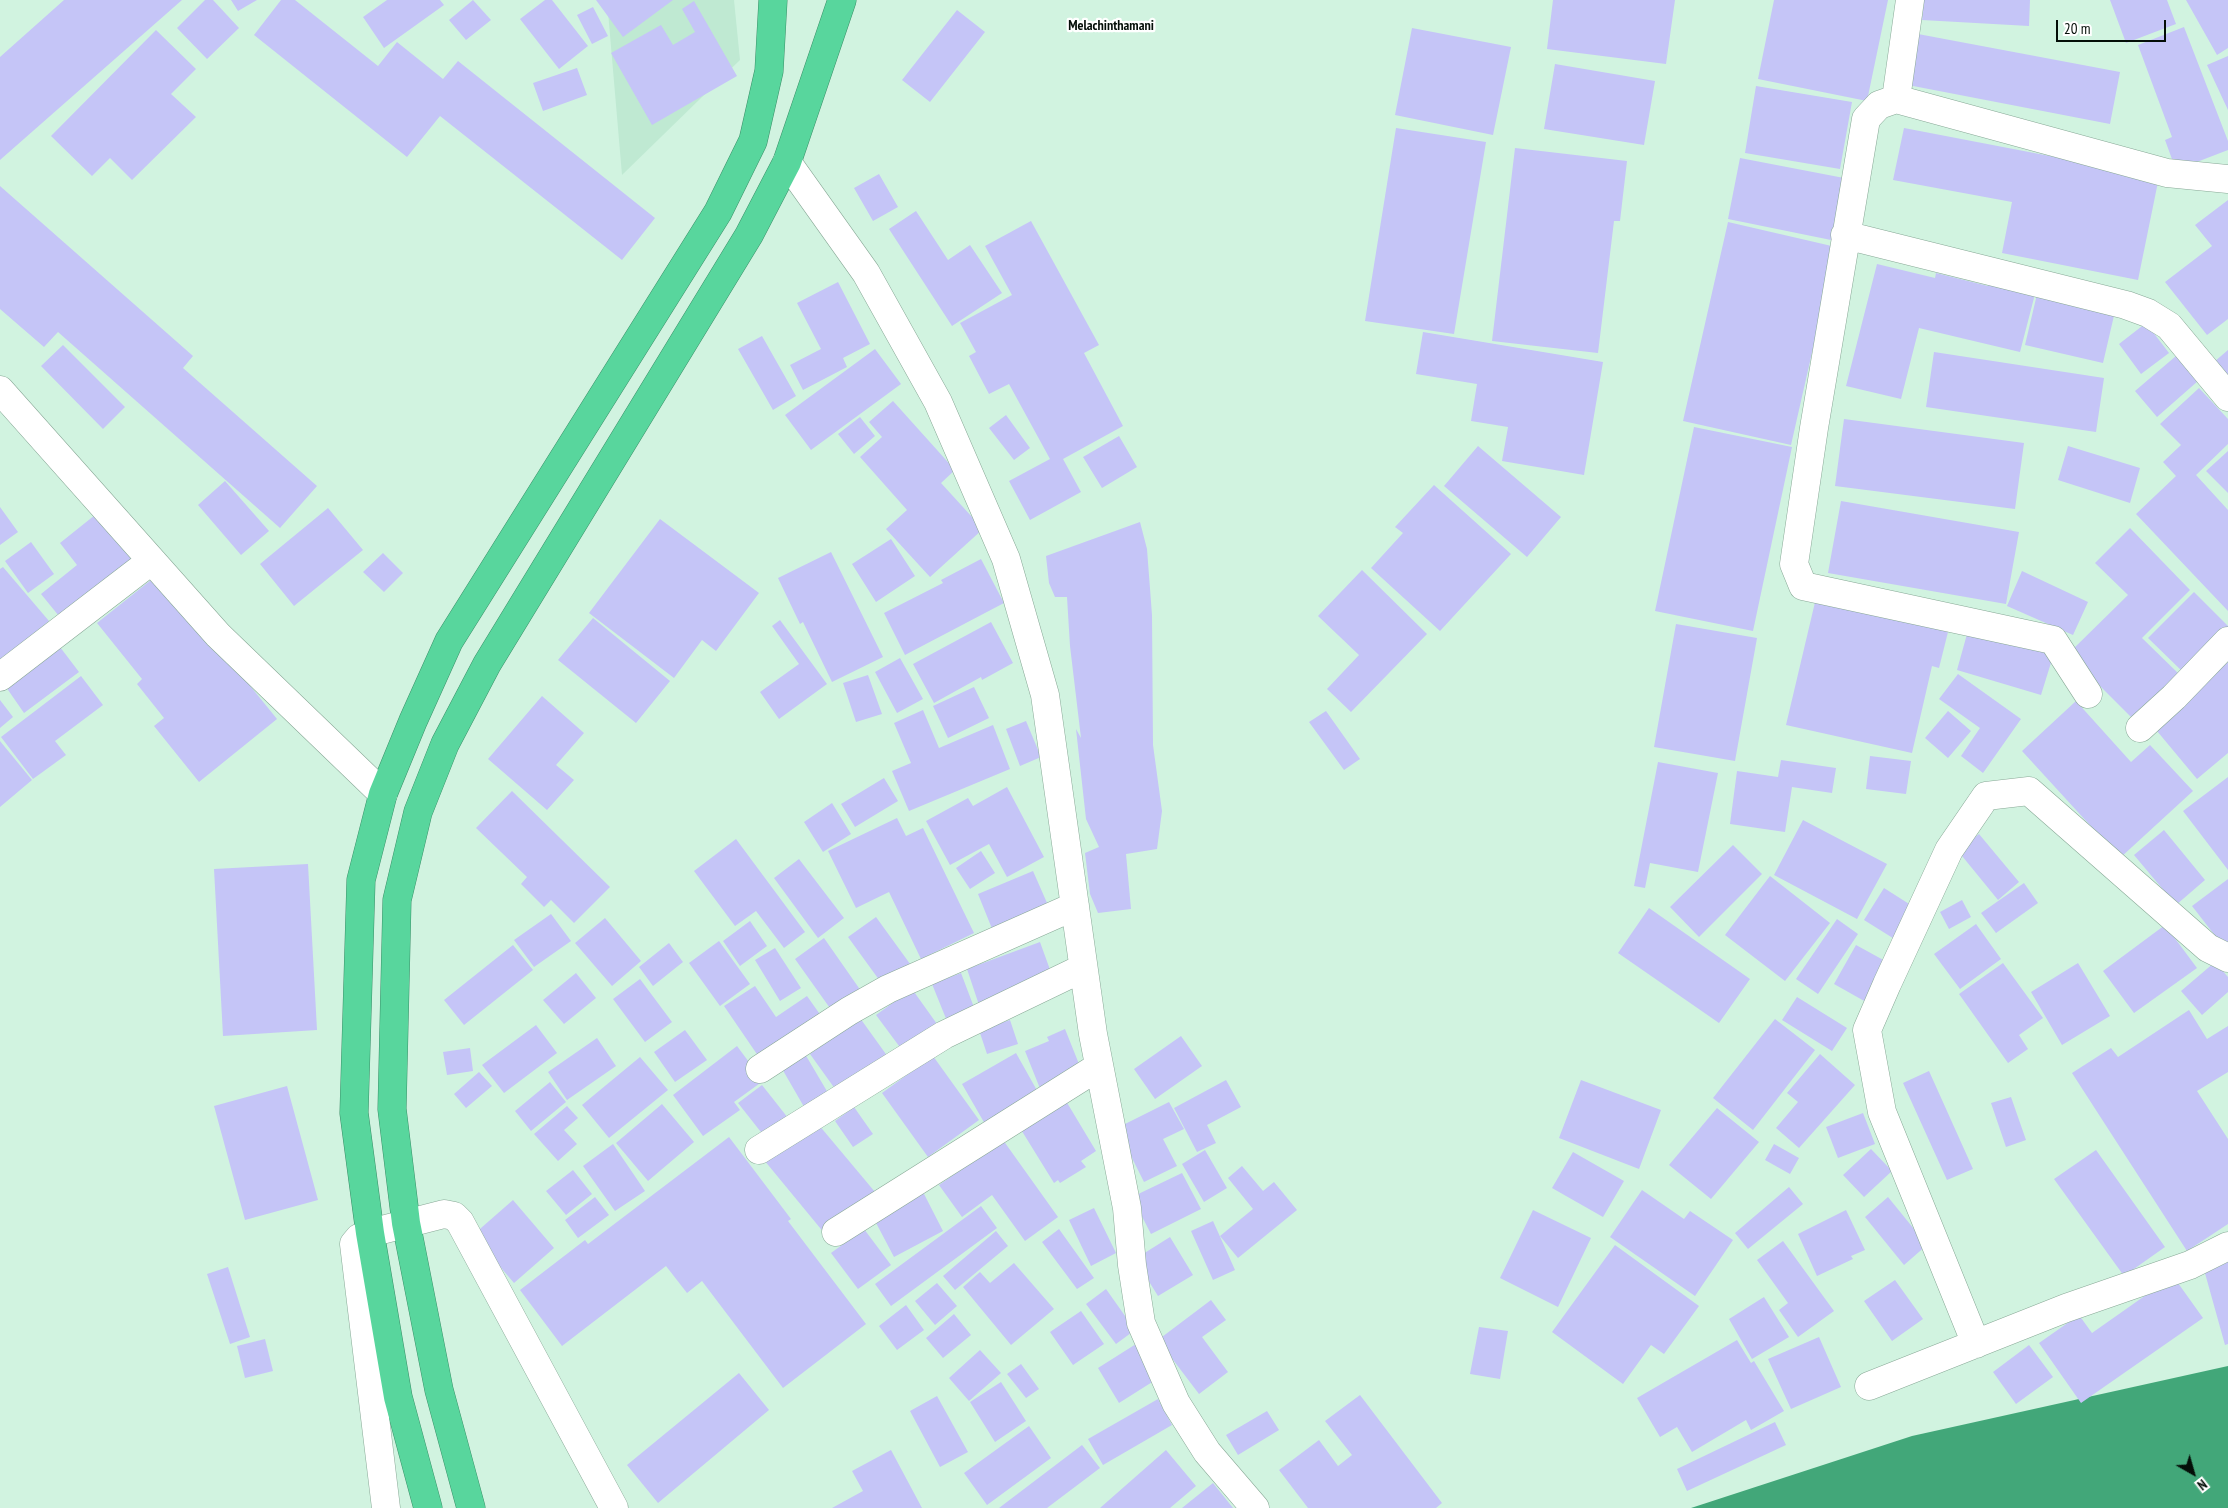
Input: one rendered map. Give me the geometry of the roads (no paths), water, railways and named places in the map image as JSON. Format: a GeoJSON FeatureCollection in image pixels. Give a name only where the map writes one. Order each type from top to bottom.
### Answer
{"type":"FeatureCollection","features":[{"type":"Feature","properties":{"kind":"highway"},"geometry":{"type":"LineString","coordinates":[[428,1508],[398,1397],[370,1233],[354,1113],[361,880],[383,794],[413,721],[450,641],[718,212],[753,142],[769,71],[773,0]]}},
{"type":"Feature","properties":{"kind":"highway"},"geometry":{"type":"LineString","coordinates":[[471,1508],[439,1390],[416,1275],[406,1223],[392,1110],[397,900],[418,812],[445,744],[487,664],[749,235],[787,162],[842,0]]}},
{"type":"Feature","properties":{"kind":"street"},"geometry":{"type":"LineString","coordinates":[[1896,99],[1910,0]]}},
{"type":"Feature","properties":{"kind":"street"},"geometry":{"type":"LineString","coordinates":[[2088,694],[2053,640],[1803,586],[1794,564],[1845,235],[1866,119],[1879,105],[1896,99],[2167,173],[2228,178]]}},
{"type":"Feature","properties":{"kind":"street"},"geometry":{"type":"LineString","coordinates":[[787,162],[866,272],[934,393],[1006,559],[1045,695],[1098,1067],[1127,1208],[1132,1265],[1142,1323],[1176,1403],[1196,1436],[1207,1452],[1255,1508]]}},
{"type":"Feature","properties":{"kind":"street"},"geometry":{"type":"LineString","coordinates":[[1845,235],[2126,305],[2148,313],[2168,326],[2228,397]]}},
{"type":"Feature","properties":{"kind":"street"},"geometry":{"type":"LineString","coordinates":[[0,390],[218,635],[383,794]]}},
{"type":"Feature","properties":{"kind":"street"},"geometry":{"type":"LineString","coordinates":[[0,677],[152,561]]}},
{"type":"Feature","properties":{"kind":"street"},"geometry":{"type":"LineString","coordinates":[[2140,728],[2174,697],[2228,641]]}},
{"type":"Feature","properties":{"kind":"street"},"geometry":{"type":"LineString","coordinates":[[1976,1344],[1882,1112],[1867,1030],[1949,850],[1986,796],[2029,791],[2208,948],[2228,958]]}},
{"type":"Feature","properties":{"kind":"street"},"geometry":{"type":"LineString","coordinates":[[760,1069],[849,1011],[888,989],[1075,906]]}},
{"type":"Feature","properties":{"kind":"street"},"geometry":{"type":"LineString","coordinates":[[759,1150],[944,1036],[1084,968]]}},
{"type":"Feature","properties":{"kind":"street"},"geometry":{"type":"LineString","coordinates":[[836,1232],[1098,1067]]}},
{"type":"Feature","properties":{"kind":"street"},"geometry":{"type":"LineString","coordinates":[[386,1508],[354,1244],[359,1238],[370,1233],[444,1214],[454,1216],[460,1222],[614,1508]]}},
{"type":"Feature","properties":{"kind":"street"},"geometry":{"type":"LineString","coordinates":[[1870,1386],[2066,1308],[2190,1265],[2228,1246]]}},
{"type":"Feature","properties":{"kind":"district","name":"Melachinthamani"},"geometry":{"type":"Point","coordinates":[1111,26]}}]}
